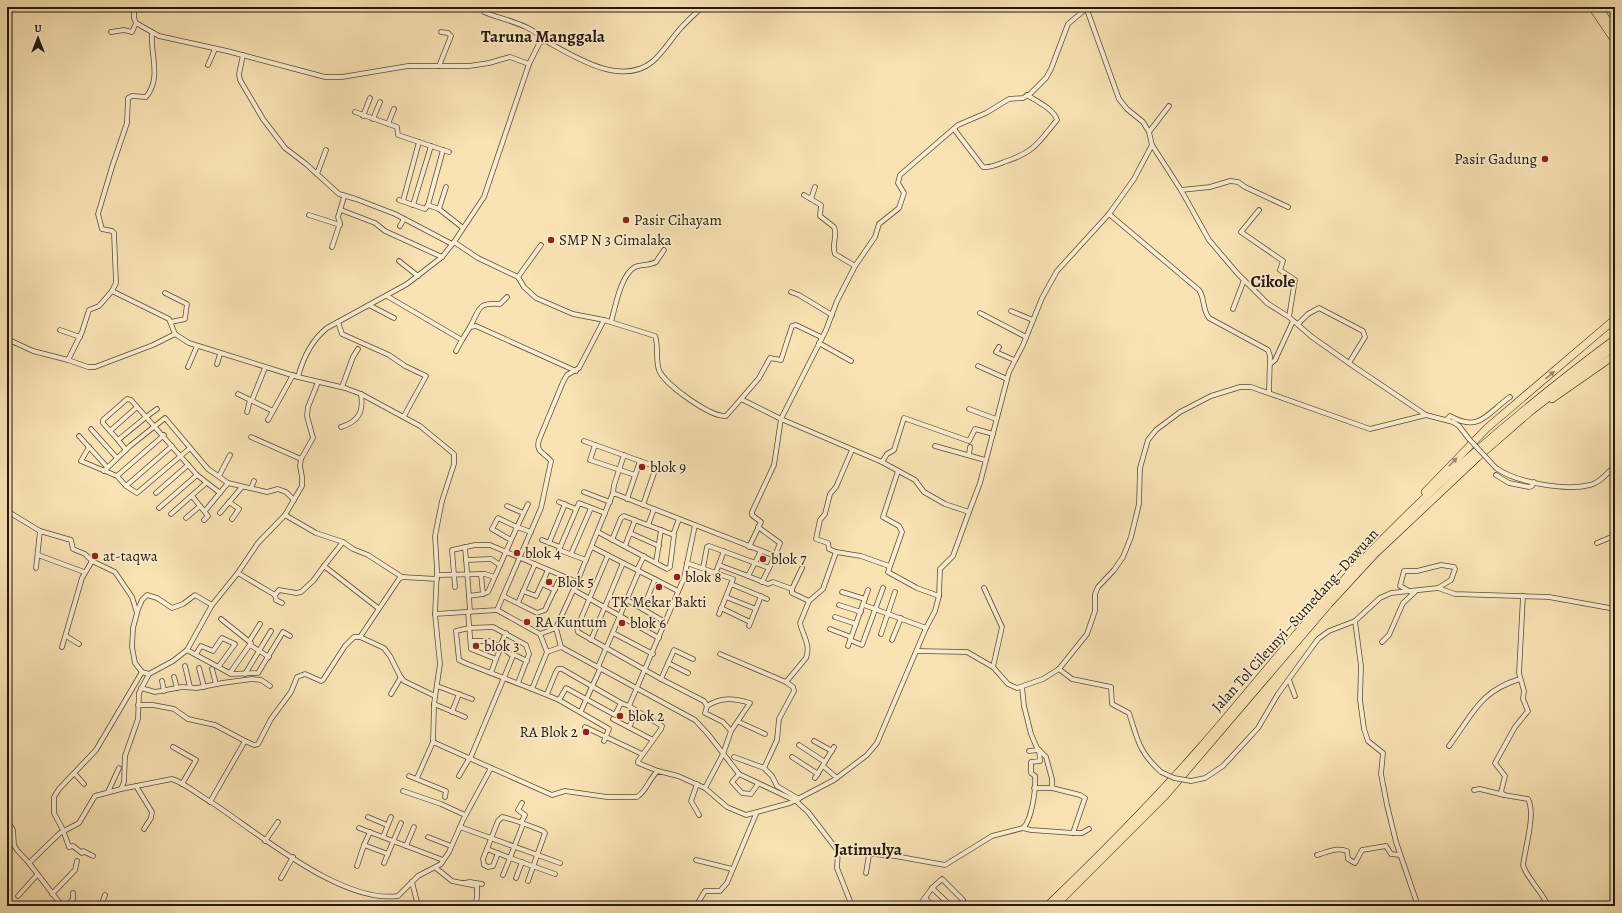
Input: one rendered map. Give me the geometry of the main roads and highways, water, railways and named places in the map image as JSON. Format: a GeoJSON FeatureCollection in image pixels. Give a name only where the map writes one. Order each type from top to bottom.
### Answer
{"type":"FeatureCollection","features":[{"type":"Feature","properties":{"kind":"highway"},"geometry":{"type":"LineString","coordinates":[[1592,7],[1615,41]]}},
{"type":"Feature","properties":{"kind":"highway"},"geometry":{"type":"LineString","coordinates":[[1598,7],[1615,31]]}},
{"type":"Feature","properties":{"kind":"highway"},"geometry":{"type":"LineString","coordinates":[[1400,523],[1431,485],[1487,428],[1615,319]]}},
{"type":"Feature","properties":{"kind":"highway","name":"Jalan Tol Cileunyi–Sumedang–Dawuan"},"geometry":{"type":"LineString","coordinates":[[1047,906],[1161,791],[1325,601],[1400,523],[1501,429],[1615,339]]}},
{"type":"Feature","properties":{"kind":"highway","name":"Jalan Tol Cileunyi–Sumedang–Dawuan"},"geometry":{"type":"LineString","coordinates":[[1055,906],[1165,796],[1356,574],[1478,457],[1532,411],[1615,346]]}},
{"type":"Feature","properties":{"kind":"highway"},"geometry":{"type":"LineString","coordinates":[[1478,457],[1534,413],[1615,355]]}},
{"type":"Feature","properties":{"kind":"place","name":"Pasir Gadung"},"geometry":{"type":"Point","coordinates":[1545,159]}},
{"type":"Feature","properties":{"kind":"place","name":"Pasir Cihayam"},"geometry":{"type":"Point","coordinates":[626,220]}},
{"type":"Feature","properties":{"kind":"place","name":"SMP N 3 Cimalaka"},"geometry":{"type":"Point","coordinates":[551,240]}},
{"type":"Feature","properties":{"kind":"place","name":"blok 9"},"geometry":{"type":"Point","coordinates":[642,467]}},
{"type":"Feature","properties":{"kind":"place","name":"blok 4"},"geometry":{"type":"Point","coordinates":[517,553]}},
{"type":"Feature","properties":{"kind":"place","name":"at-taqwa"},"geometry":{"type":"Point","coordinates":[95,556]}},
{"type":"Feature","properties":{"kind":"place","name":"blok 7"},"geometry":{"type":"Point","coordinates":[763,559]}},
{"type":"Feature","properties":{"kind":"place","name":"blok 8"},"geometry":{"type":"Point","coordinates":[677,577]}},
{"type":"Feature","properties":{"kind":"place","name":"Blok 5"},"geometry":{"type":"Point","coordinates":[549,582]}},
{"type":"Feature","properties":{"kind":"place","name":"TK Mekar Bakti"},"geometry":{"type":"Point","coordinates":[659,587]}},
{"type":"Feature","properties":{"kind":"place","name":"RA Kuntum"},"geometry":{"type":"Point","coordinates":[527,622]}},
{"type":"Feature","properties":{"kind":"place","name":"blok 6"},"geometry":{"type":"Point","coordinates":[622,623]}},
{"type":"Feature","properties":{"kind":"place","name":"blok 3"},"geometry":{"type":"Point","coordinates":[476,646]}},
{"type":"Feature","properties":{"kind":"place","name":"blok 2"},"geometry":{"type":"Point","coordinates":[620,716]}},
{"type":"Feature","properties":{"kind":"place","name":"RA Blok 2"},"geometry":{"type":"Point","coordinates":[586,732]}},
{"type":"Feature","properties":{"kind":"district","name":"Taruna Manggala"},"geometry":{"type":"Point","coordinates":[543,36]}},
{"type":"Feature","properties":{"kind":"district","name":"Cikole"},"geometry":{"type":"Point","coordinates":[1273,281]}},
{"type":"Feature","properties":{"kind":"district","name":"Jatimulya"},"geometry":{"type":"Point","coordinates":[868,849]}}]}
